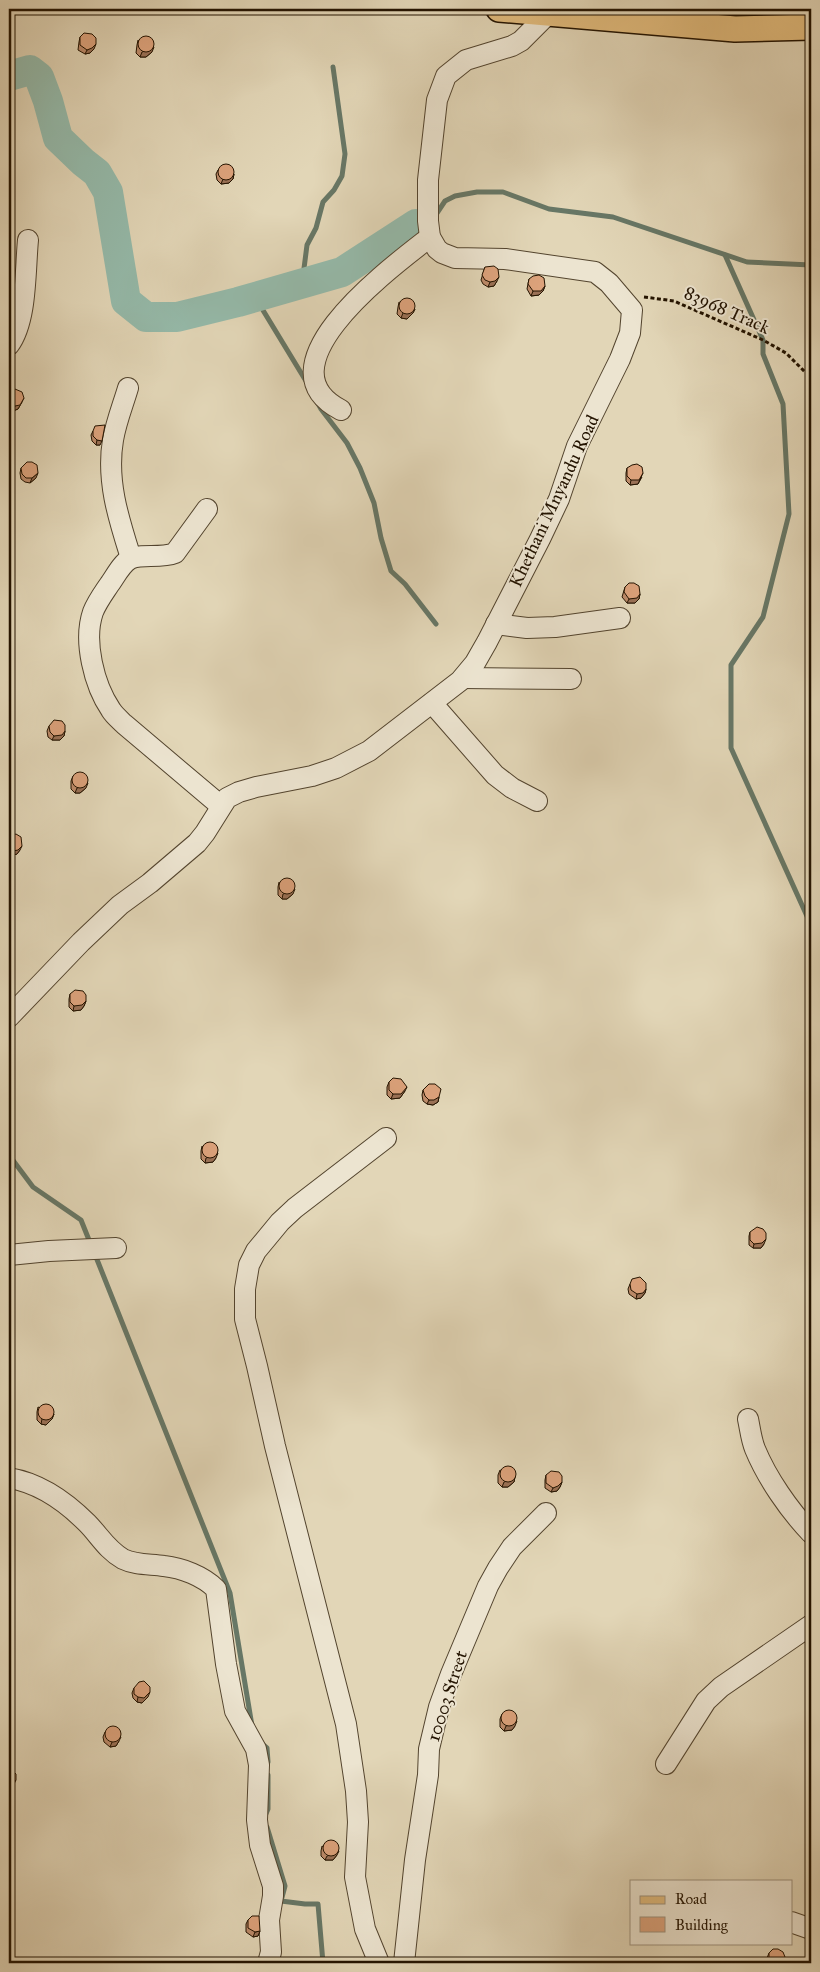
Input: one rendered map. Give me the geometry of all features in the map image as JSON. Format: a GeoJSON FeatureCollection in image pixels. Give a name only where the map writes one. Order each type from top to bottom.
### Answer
{"type":"FeatureCollection","features":[{"type":"Feature","properties":{"kind":"main road"},"geometry":{"type":"LineString","coordinates":[[514,9],[548,14],[735,29],[811,27]]}},
{"type":"Feature","properties":{"kind":"street"},"geometry":{"type":"LineString","coordinates":[[341,410],[328,404],[320,396],[315,384],[313,371],[315,359],[319,348],[337,322],[367,288],[430,237],[428,180],[437,100],[446,76],[466,60],[512,46],[521,41],[548,14]]}},
{"type":"Feature","properties":{"kind":"street","name":"Khethani Mnyandu Road"},"geometry":{"type":"LineString","coordinates":[[9,1017],[81,942],[120,905],[150,883],[197,843],[227,798],[238,792],[312,776],[350,761],[385,740],[432,704],[463,678],[475,663],[551,515],[577,446],[620,359],[630,333],[632,310],[619,294],[595,272],[504,259],[456,258],[442,253],[433,244],[430,237]]}},
{"type":"Feature","properties":{"kind":"street"},"geometry":{"type":"LineString","coordinates":[[9,345],[15,337],[21,319],[28,240]]}},
{"type":"Feature","properties":{"kind":"street"},"geometry":{"type":"LineString","coordinates":[[128,388],[113,441],[112,491],[117,515],[131,558]]}},
{"type":"Feature","properties":{"kind":"street"},"geometry":{"type":"LineString","coordinates":[[208,509],[175,553],[168,556],[131,558],[119,571],[93,613],[90,643],[93,669],[111,710],[124,724],[221,806]]}},
{"type":"Feature","properties":{"kind":"street"},"geometry":{"type":"LineString","coordinates":[[496,624],[527,628],[555,627],[620,618]]}},
{"type":"Feature","properties":{"kind":"street"},"geometry":{"type":"LineString","coordinates":[[463,678],[571,678]]}},
{"type":"Feature","properties":{"kind":"street"},"geometry":{"type":"LineString","coordinates":[[432,704],[495,776],[512,788],[537,800]]}},
{"type":"Feature","properties":{"kind":"street"},"geometry":{"type":"LineString","coordinates":[[379,1963],[365,1929],[355,1877],[358,1814],[346,1724],[315,1610],[245,1319],[244,1290],[250,1265],[256,1251],[280,1222],[386,1138]]}},
{"type":"Feature","properties":{"kind":"street"},"geometry":{"type":"LineString","coordinates":[[9,1255],[116,1248]]}},
{"type":"Feature","properties":{"kind":"street"},"geometry":{"type":"LineString","coordinates":[[748,1418],[755,1448],[765,1468],[782,1496],[811,1533]]}},
{"type":"Feature","properties":{"kind":"street"},"geometry":{"type":"LineString","coordinates":[[9,1478],[26,1481],[42,1488],[64,1502],[88,1524],[115,1554],[124,1560],[166,1566],[183,1571],[205,1581],[216,1590],[226,1664],[235,1710],[256,1750],[259,1765],[257,1820],[260,1845],[273,1886],[269,1920],[272,1952],[268,1963]]}},
{"type":"Feature","properties":{"kind":"street","name":"10003 Street"},"geometry":{"type":"LineString","coordinates":[[404,1963],[415,1860],[430,1750],[439,1707],[488,1586],[512,1547],[546,1514]]}},
{"type":"Feature","properties":{"kind":"street"},"geometry":{"type":"LineString","coordinates":[[666,1764],[706,1701],[721,1687],[811,1625]]}},
{"type":"Feature","properties":{"kind":"street"},"geometry":{"type":"LineString","coordinates":[[792,1922],[811,1930]]}},
{"type":"Feature","properties":{"kind":"path","name":"83968 Track"},"geometry":{"type":"LineString","coordinates":[[619,294],[674,301],[763,340],[786,353],[811,378]]}},
{"type":"Feature","properties":{"kind":"building"},"geometry":{"type":"Polygon","coordinates":[[[84,33],[92,34],[96,38],[96,44],[87,50],[80,45],[80,37],[84,33]]]}},
{"type":"Feature","properties":{"kind":"building"},"geometry":{"type":"Polygon","coordinates":[[[146,36],[152,38],[154,44],[152,50],[146,52],[140,50],[138,44],[140,38],[146,36]]]}},
{"type":"Feature","properties":{"kind":"building"},"geometry":{"type":"Polygon","coordinates":[[[226,164],[232,166],[234,172],[232,178],[226,180],[220,178],[218,172],[220,166],[226,164]]]}},
{"type":"Feature","properties":{"kind":"building"},"geometry":{"type":"Polygon","coordinates":[[[494,266],[498,269],[499,277],[495,281],[485,280],[482,275],[485,267],[494,266]]]}},
{"type":"Feature","properties":{"kind":"building"},"geometry":{"type":"Polygon","coordinates":[[[539,275],[544,278],[545,286],[541,291],[533,291],[528,284],[529,279],[539,275]]]}},
{"type":"Feature","properties":{"kind":"building"},"geometry":{"type":"Polygon","coordinates":[[[407,298],[413,300],[415,306],[413,312],[407,314],[401,312],[399,306],[401,300],[407,298]]]}},
{"type":"Feature","properties":{"kind":"building"},"geometry":{"type":"Polygon","coordinates":[[[15,389],[22,392],[24,398],[20,405],[15,406],[9,402],[9,394],[10,391],[15,389]]]}},
{"type":"Feature","properties":{"kind":"building"},"geometry":{"type":"Polygon","coordinates":[[[105,425],[102,441],[97,440],[93,436],[95,426],[105,425]]]}},
{"type":"Feature","properties":{"kind":"building"},"geometry":{"type":"Polygon","coordinates":[[[27,462],[37,465],[38,473],[32,478],[26,478],[22,474],[21,468],[27,462]]]}},
{"type":"Feature","properties":{"kind":"building"},"geometry":{"type":"Polygon","coordinates":[[[637,464],[642,467],[643,473],[639,480],[631,480],[627,476],[627,468],[637,464]]]}},
{"type":"Feature","properties":{"kind":"building"},"geometry":{"type":"Polygon","coordinates":[[[629,583],[639,586],[640,594],[637,598],[629,599],[624,592],[625,587],[629,583]]]}},
{"type":"Feature","properties":{"kind":"building"},"geometry":{"type":"Polygon","coordinates":[[[54,720],[62,721],[65,725],[65,731],[62,735],[54,736],[50,732],[49,726],[54,720]]]}},
{"type":"Feature","properties":{"kind":"building"},"geometry":{"type":"Polygon","coordinates":[[[80,772],[86,774],[88,780],[86,786],[80,788],[74,786],[72,780],[74,774],[80,772]]]}},
{"type":"Feature","properties":{"kind":"building"},"geometry":{"type":"Polygon","coordinates":[[[16,834],[21,837],[22,846],[18,850],[13,851],[9,848],[9,836],[16,834]]]}},
{"type":"Feature","properties":{"kind":"building"},"geometry":{"type":"Polygon","coordinates":[[[287,878],[293,880],[295,886],[293,892],[287,894],[281,892],[279,886],[281,880],[287,878]]]}},
{"type":"Feature","properties":{"kind":"building"},"geometry":{"type":"Polygon","coordinates":[[[75,990],[83,991],[86,995],[86,1001],[82,1005],[74,1006],[70,1002],[70,994],[75,990]]]}},
{"type":"Feature","properties":{"kind":"building"},"geometry":{"type":"Polygon","coordinates":[[[393,1078],[401,1079],[407,1087],[401,1094],[393,1094],[389,1090],[389,1082],[393,1078]]]}},
{"type":"Feature","properties":{"kind":"building"},"geometry":{"type":"Polygon","coordinates":[[[429,1084],[435,1084],[441,1089],[439,1097],[434,1100],[429,1100],[423,1090],[429,1084]]]}},
{"type":"Feature","properties":{"kind":"building"},"geometry":{"type":"Polygon","coordinates":[[[210,1142],[216,1144],[218,1150],[216,1156],[210,1158],[204,1156],[202,1150],[204,1144],[210,1142]]]}},
{"type":"Feature","properties":{"kind":"building"},"geometry":{"type":"Polygon","coordinates":[[[757,1227],[763,1229],[766,1233],[766,1239],[762,1243],[754,1244],[750,1240],[750,1232],[757,1227]]]}},
{"type":"Feature","properties":{"kind":"building"},"geometry":{"type":"Polygon","coordinates":[[[640,1277],[646,1283],[646,1289],[643,1293],[637,1294],[631,1290],[630,1284],[632,1279],[640,1277]]]}},
{"type":"Feature","properties":{"kind":"building"},"geometry":{"type":"Polygon","coordinates":[[[46,1404],[52,1406],[54,1412],[52,1418],[46,1420],[40,1418],[38,1412],[40,1406],[46,1404]]]}},
{"type":"Feature","properties":{"kind":"building"},"geometry":{"type":"Polygon","coordinates":[[[508,1466],[514,1468],[516,1474],[514,1480],[508,1482],[502,1480],[500,1474],[502,1468],[508,1466]]]}},
{"type":"Feature","properties":{"kind":"building"},"geometry":{"type":"Polygon","coordinates":[[[551,1471],[559,1472],[562,1476],[562,1482],[553,1488],[546,1483],[546,1475],[551,1471]]]}},
{"type":"Feature","properties":{"kind":"building"},"geometry":{"type":"Polygon","coordinates":[[[144,1681],[150,1687],[150,1692],[144,1698],[138,1697],[134,1694],[134,1688],[139,1682],[144,1681]]]}},
{"type":"Feature","properties":{"kind":"building"},"geometry":{"type":"Polygon","coordinates":[[[509,1710],[515,1712],[517,1718],[515,1724],[509,1726],[503,1724],[501,1718],[503,1712],[509,1710]]]}},
{"type":"Feature","properties":{"kind":"building"},"geometry":{"type":"Polygon","coordinates":[[[113,1726],[119,1728],[121,1734],[119,1740],[113,1742],[107,1740],[105,1734],[107,1728],[113,1726]]]}},
{"type":"Feature","properties":{"kind":"building"},"geometry":{"type":"Polygon","coordinates":[[[9,1769],[16,1774],[16,1780],[9,1785],[9,1769]]]}},
{"type":"Feature","properties":{"kind":"building"},"geometry":{"type":"Polygon","coordinates":[[[331,1840],[337,1842],[339,1848],[337,1854],[331,1856],[325,1854],[323,1848],[325,1842],[331,1840]]]}},
{"type":"Feature","properties":{"kind":"building"},"geometry":{"type":"Polygon","coordinates":[[[252,1916],[259,1916],[260,1931],[255,1932],[248,1928],[248,1920],[252,1916]]]}},
{"type":"Feature","properties":{"kind":"building"},"geometry":{"type":"Polygon","coordinates":[[[773,1949],[783,1952],[785,1957],[781,1963],[771,1963],[769,1961],[769,1953],[773,1949]]]}},
{"type":"Feature","properties":{"kind":"waterway"},"geometry":{"type":"LineString","coordinates":[[302,284],[307,245],[316,228],[323,202],[334,190],[342,176],[345,154],[333,67]]}},
{"type":"Feature","properties":{"kind":"waterway"},"geometry":{"type":"LineString","coordinates":[[9,76],[30,70],[39,77],[58,138],[97,173],[108,192],[126,301],[146,317],[177,317],[238,302],[342,272],[416,224]]}},
{"type":"Feature","properties":{"kind":"waterway"},"geometry":{"type":"LineString","coordinates":[[435,216],[445,201],[455,196],[477,192],[503,192],[549,209],[613,217],[747,262],[811,265]]}},
{"type":"Feature","properties":{"kind":"waterway"},"geometry":{"type":"LineString","coordinates":[[725,255],[763,340],[763,354],[783,404],[789,514],[763,617],[731,665],[731,748],[811,925]]}},
{"type":"Feature","properties":{"kind":"waterway"},"geometry":{"type":"LineString","coordinates":[[255,297],[309,386]]}},
{"type":"Feature","properties":{"kind":"waterway"},"geometry":{"type":"LineString","coordinates":[[315,398],[347,443],[360,468],[374,503],[381,538],[391,571],[405,584],[436,624]]}},
{"type":"Feature","properties":{"kind":"waterway"},"geometry":{"type":"LineString","coordinates":[[9,1155],[33,1187],[81,1220],[91,1245]]}},
{"type":"Feature","properties":{"kind":"waterway"},"geometry":{"type":"LineString","coordinates":[[94,1252],[230,1593],[252,1726]]}},
{"type":"Feature","properties":{"kind":"waterway"},"geometry":{"type":"LineString","coordinates":[[261,1743],[267,1748],[268,1762]]}},
{"type":"Feature","properties":{"kind":"waterway"},"geometry":{"type":"LineString","coordinates":[[265,1816],[268,1809],[268,1775]]}},
{"type":"Feature","properties":{"kind":"waterway"},"geometry":{"type":"LineString","coordinates":[[267,1827],[285,1886],[281,1901],[318,1904],[323,1963]]}}]}
